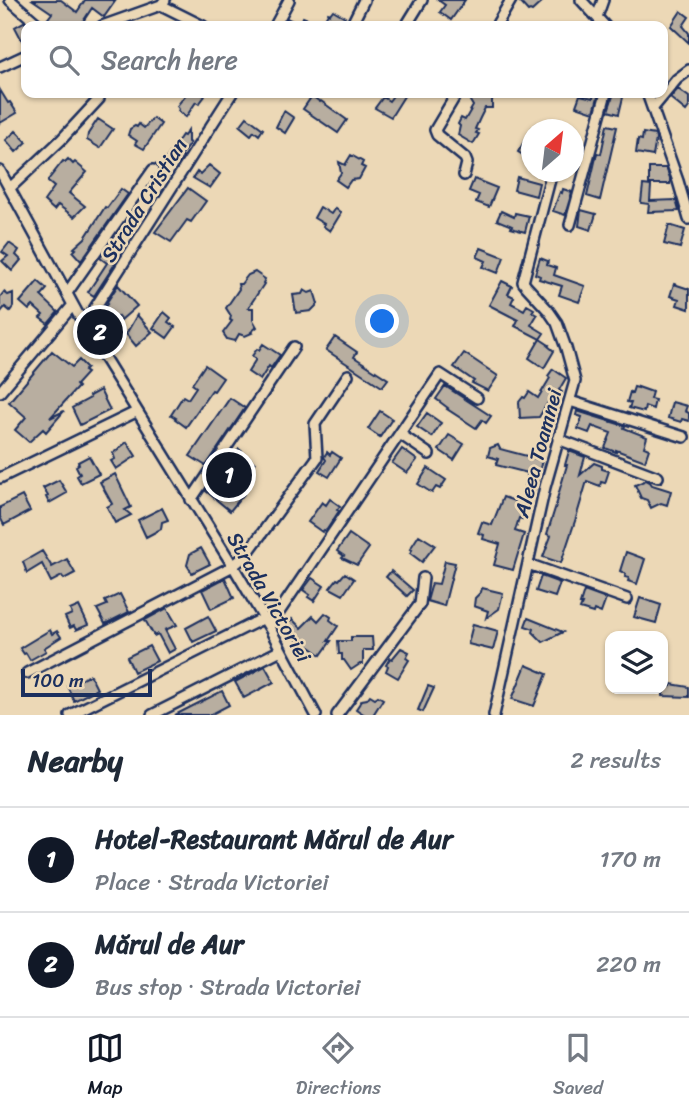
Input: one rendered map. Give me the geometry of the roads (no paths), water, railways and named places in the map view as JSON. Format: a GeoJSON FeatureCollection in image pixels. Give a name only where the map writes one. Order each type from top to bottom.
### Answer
{"type":"FeatureCollection","features":[{"type":"Feature","properties":{"kind":"street"},"geometry":{"type":"LineString","coordinates":[[10,0],[34,21]]}},
{"type":"Feature","properties":{"kind":"street"},"geometry":{"type":"LineString","coordinates":[[278,21],[289,0]]}},
{"type":"Feature","properties":{"kind":"street"},"geometry":{"type":"LineString","coordinates":[[354,21],[364,0]]}},
{"type":"Feature","properties":{"kind":"street"},"geometry":{"type":"LineString","coordinates":[[409,21],[422,0]]}},
{"type":"Feature","properties":{"kind":"street"},"geometry":{"type":"LineString","coordinates":[[499,21],[511,0]]}},
{"type":"Feature","properties":{"kind":"street"},"geometry":{"type":"LineString","coordinates":[[582,0],[601,21]]}},
{"type":"Feature","properties":{"kind":"street"},"geometry":{"type":"LineString","coordinates":[[597,17],[603,0]]}},
{"type":"Feature","properties":{"kind":"street"},"geometry":{"type":"LineString","coordinates":[[115,21],[163,3],[194,21]]}},
{"type":"Feature","properties":{"kind":"street"},"geometry":{"type":"LineString","coordinates":[[0,67],[21,57]]}},
{"type":"Feature","properties":{"kind":"street"},"geometry":{"type":"LineString","coordinates":[[668,90],[689,70]]}},
{"type":"Feature","properties":{"kind":"street","name":"Strada Cristian"},"geometry":{"type":"LineString","coordinates":[[84,326],[229,98]]}},
{"type":"Feature","properties":{"kind":"street"},"geometry":{"type":"LineString","coordinates":[[454,98],[435,130],[437,135],[465,158],[467,163],[464,175]]}},
{"type":"Feature","properties":{"kind":"street"},"geometry":{"type":"LineString","coordinates":[[570,225],[605,98]]}},
{"type":"Feature","properties":{"kind":"street"},"geometry":{"type":"LineString","coordinates":[[649,98],[689,219]]}},
{"type":"Feature","properties":{"kind":"street"},"geometry":{"type":"LineString","coordinates":[[653,108],[661,98]]}},
{"type":"Feature","properties":{"kind":"street"},"geometry":{"type":"LineString","coordinates":[[10,188],[61,140],[99,99]]}},
{"type":"Feature","properties":{"kind":"street"},"geometry":{"type":"LineString","coordinates":[[67,293],[153,170]]}},
{"type":"Feature","properties":{"kind":"street","name":"Strada Victoriei"},"geometry":{"type":"LineString","coordinates":[[0,171],[84,326],[233,566],[316,715]]}},
{"type":"Feature","properties":{"kind":"street","name":"Aleea Toamnei"},"geometry":{"type":"LineString","coordinates":[[494,715],[558,439],[575,381],[556,323],[523,282],[549,182]]}},
{"type":"Feature","properties":{"kind":"street"},"geometry":{"type":"LineString","coordinates":[[0,392],[74,305]]}},
{"type":"Feature","properties":{"kind":"street"},"geometry":{"type":"LineString","coordinates":[[191,500],[294,347]]}},
{"type":"Feature","properties":{"kind":"street"},"geometry":{"type":"LineString","coordinates":[[269,627],[440,374],[477,398]]}},
{"type":"Feature","properties":{"kind":"street"},"geometry":{"type":"LineString","coordinates":[[27,673],[233,566],[246,555],[317,458],[315,424],[348,375]]}},
{"type":"Feature","properties":{"kind":"street"},"geometry":{"type":"LineString","coordinates":[[570,401],[684,437]]}},
{"type":"Feature","properties":{"kind":"street"},"geometry":{"type":"LineString","coordinates":[[0,478],[136,412]]}},
{"type":"Feature","properties":{"kind":"street"},"geometry":{"type":"LineString","coordinates":[[400,433],[429,454]]}},
{"type":"Feature","properties":{"kind":"street"},"geometry":{"type":"LineString","coordinates":[[558,439],[658,477]]}},
{"type":"Feature","properties":{"kind":"street"},"geometry":{"type":"LineString","coordinates":[[528,564],[627,598]]}},
{"type":"Feature","properties":{"kind":"street"},"geometry":{"type":"LineString","coordinates":[[337,715],[420,604],[423,578]]}},
{"type":"Feature","properties":{"kind":"street"},"geometry":{"type":"LineString","coordinates":[[70,715],[264,618]]}},
{"type":"Feature","properties":{"kind":"street"},"geometry":{"type":"LineString","coordinates":[[152,715],[281,650]]}},
{"type":"Feature","properties":{"kind":"place","name":"Mărul de Aur"},"geometry":{"type":"Point","coordinates":[100,332]}},
{"type":"Feature","properties":{"kind":"place","name":"Hotel-Restaurant Mărul de Aur"},"geometry":{"type":"Point","coordinates":[229,475]}}]}
